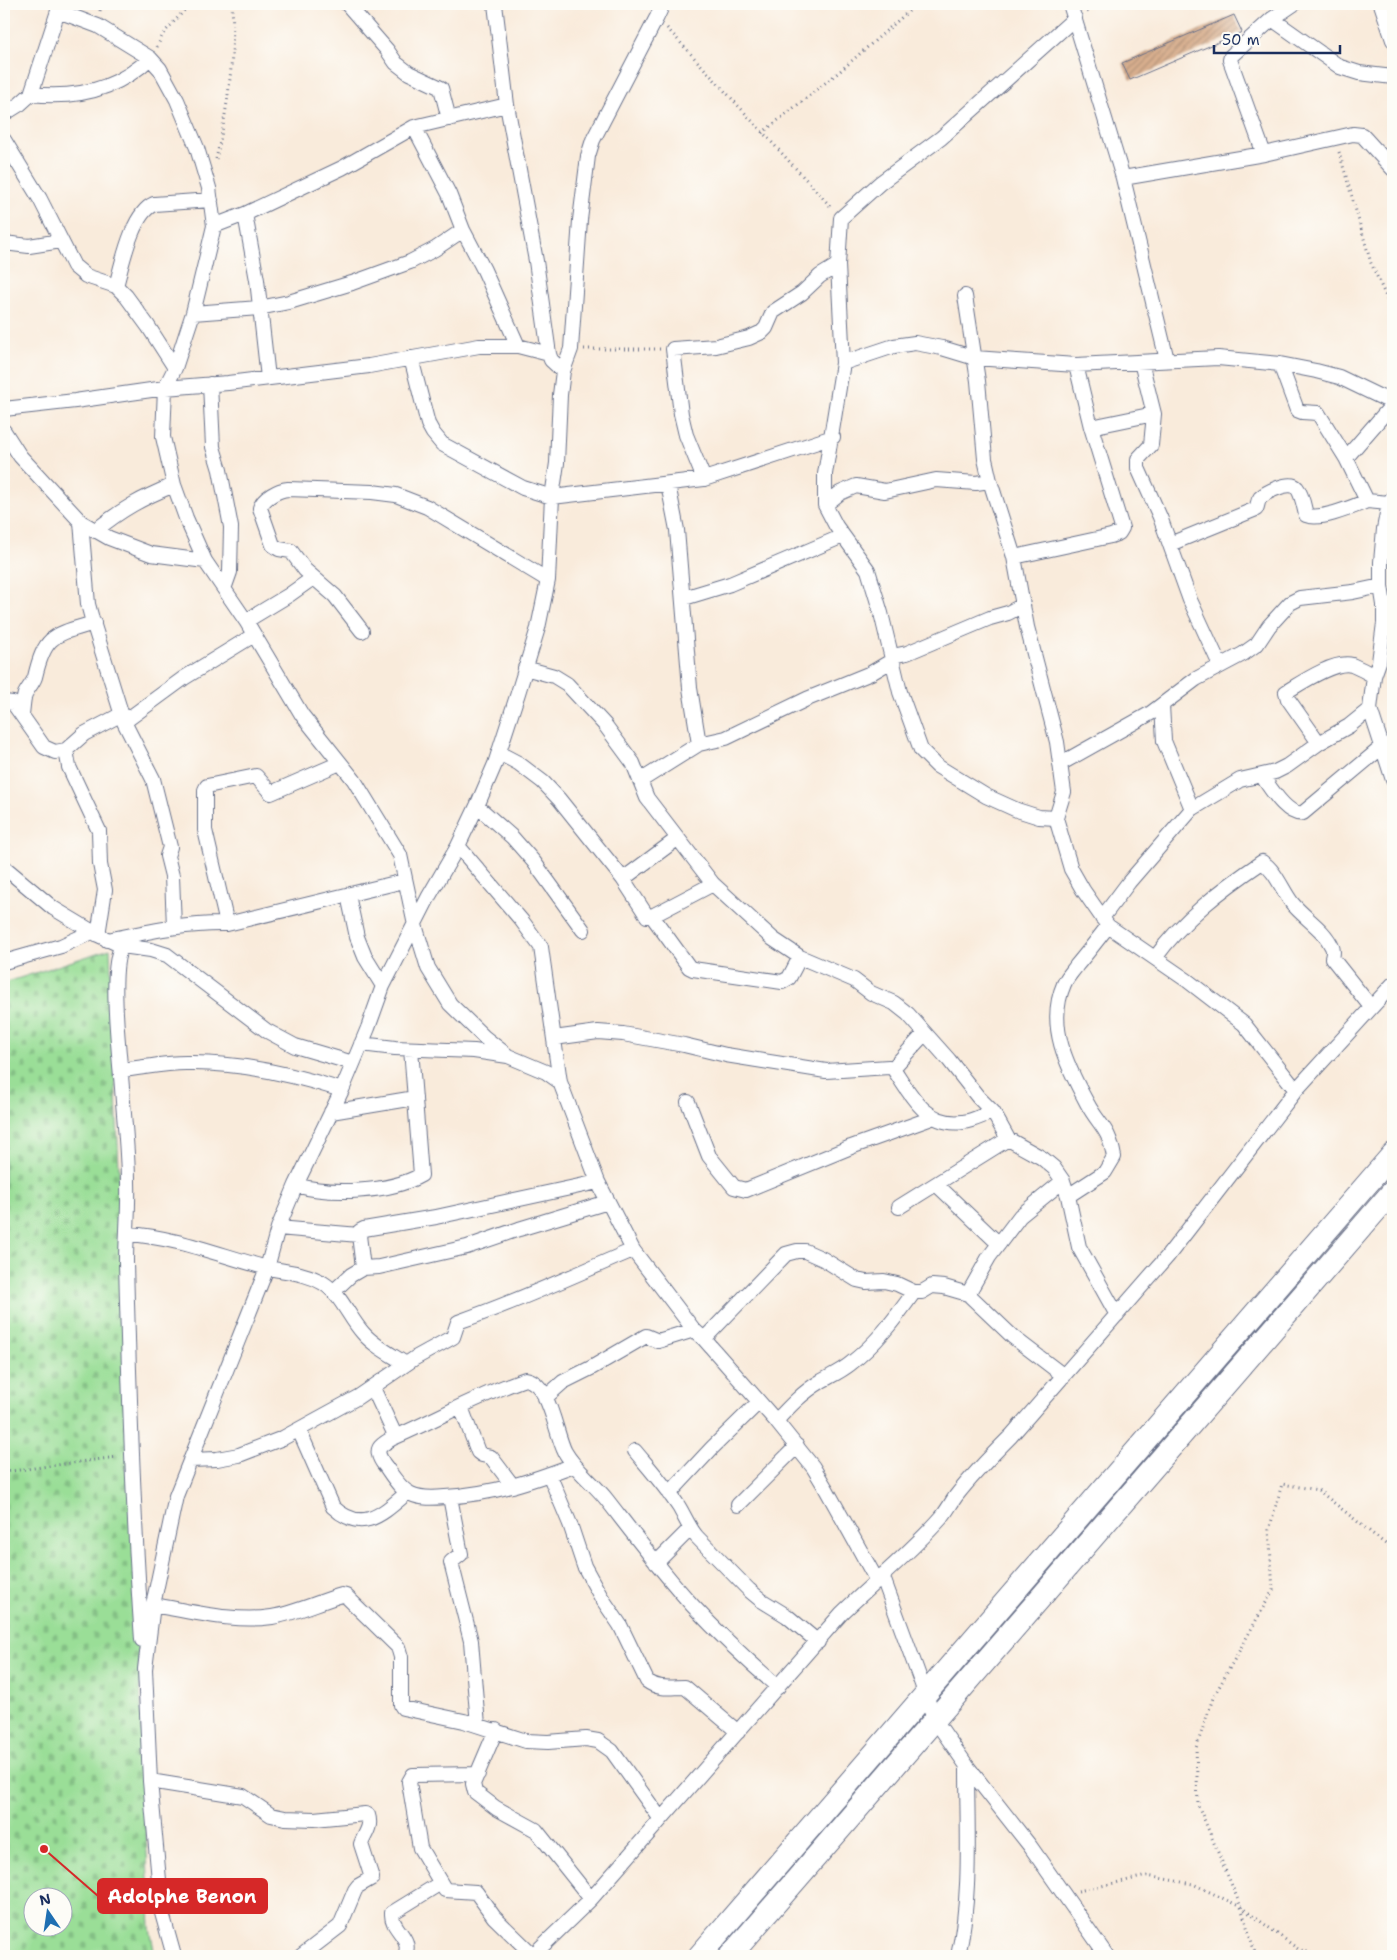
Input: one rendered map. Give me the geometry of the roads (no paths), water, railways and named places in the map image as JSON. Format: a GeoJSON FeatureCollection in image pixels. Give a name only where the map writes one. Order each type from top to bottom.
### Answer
{"type":"FeatureCollection","features":[{"type":"Feature","properties":{"kind":"main road"},"geometry":{"type":"LineString","coordinates":[[698,1956],[1393,1154]]}},
{"type":"Feature","properties":{"kind":"main road"},"geometry":{"type":"LineString","coordinates":[[730,1956],[1393,1191]]}},
{"type":"Feature","properties":{"kind":"street"},"geometry":{"type":"LineString","coordinates":[[347,4],[396,63],[409,73],[441,88],[449,119]]}},
{"type":"Feature","properties":{"kind":"street"},"geometry":{"type":"LineString","coordinates":[[495,4],[506,105],[536,262],[549,354],[551,360],[563,372]]}},
{"type":"Feature","properties":{"kind":"street"},"geometry":{"type":"LineString","coordinates":[[145,1669],[153,1605],[176,1496],[267,1268],[278,1228],[296,1185],[342,1090],[382,986],[478,806],[499,753],[538,628],[548,580],[560,395],[563,372],[571,349],[580,220],[588,156],[600,125],[663,4]]}},
{"type":"Feature","properties":{"kind":"street"},"geometry":{"type":"LineString","coordinates":[[1070,4],[1123,178],[1166,360]]}},
{"type":"Feature","properties":{"kind":"street"},"geometry":{"type":"LineString","coordinates":[[1264,154],[1230,60],[1235,52],[1272,19],[1294,4]]}},
{"type":"Feature","properties":{"kind":"street"},"geometry":{"type":"LineString","coordinates":[[1381,4],[1393,40]]}},
{"type":"Feature","properties":{"kind":"street"},"geometry":{"type":"LineString","coordinates":[[4,114],[31,94],[58,8],[98,26],[150,58],[160,70],[177,100],[197,148],[210,194],[214,226],[193,313],[175,368],[165,388],[163,437],[174,484],[186,518],[205,561],[246,621],[302,715],[354,780],[400,855],[404,868],[404,881],[428,968],[450,1004],[484,1037],[508,1056]]}},
{"type":"Feature","properties":{"kind":"street"},"geometry":{"type":"LineString","coordinates":[[1056,818],[1039,817],[1017,810],[986,796],[937,766],[921,750],[900,692],[881,613],[868,570],[836,526],[825,505],[825,474],[843,363],[838,265],[841,218],[880,183],[941,138],[1075,18]]}},
{"type":"Feature","properties":{"kind":"street"},"geometry":{"type":"LineString","coordinates":[[1272,19],[1340,67],[1359,73],[1393,77]]}},
{"type":"Feature","properties":{"kind":"street"},"geometry":{"type":"LineString","coordinates":[[31,94],[62,96],[98,89],[127,78],[150,58]]}},
{"type":"Feature","properties":{"kind":"street"},"geometry":{"type":"LineString","coordinates":[[214,226],[245,214],[342,168],[414,127],[506,105]]}},
{"type":"Feature","properties":{"kind":"street"},"geometry":{"type":"LineString","coordinates":[[414,127],[449,194],[463,230],[484,270],[518,346]]}},
{"type":"Feature","properties":{"kind":"street"},"geometry":{"type":"LineString","coordinates":[[1123,178],[1264,154],[1353,134],[1362,135],[1393,169]]}},
{"type":"Feature","properties":{"kind":"street"},"geometry":{"type":"LineString","coordinates":[[4,140],[40,199],[78,272],[116,286],[136,309],[175,368]]}},
{"type":"Feature","properties":{"kind":"street"},"geometry":{"type":"LineString","coordinates":[[116,286],[130,238],[146,208],[154,204],[210,194]]}},
{"type":"Feature","properties":{"kind":"street"},"geometry":{"type":"LineString","coordinates":[[245,214],[255,263],[268,378]]}},
{"type":"Feature","properties":{"kind":"street"},"geometry":{"type":"LineString","coordinates":[[193,313],[259,308],[352,284],[410,262],[435,249],[463,230]]}},
{"type":"Feature","properties":{"kind":"street"},"geometry":{"type":"LineString","coordinates":[[4,244],[29,246],[61,241]]}},
{"type":"Feature","properties":{"kind":"street"},"geometry":{"type":"LineString","coordinates":[[704,479],[686,435],[681,414],[673,349],[716,346],[749,338],[762,332],[766,328],[773,312],[802,293],[820,276],[838,265]]}},
{"type":"Feature","properties":{"kind":"street"},"geometry":{"type":"LineString","coordinates":[[965,296],[985,459],[1014,557],[1028,627],[1057,742],[1064,792],[1056,818],[1071,869],[1105,922],[1244,1024],[1296,1090]]}},
{"type":"Feature","properties":{"kind":"street"},"geometry":{"type":"LineString","coordinates":[[843,363],[894,346],[915,343],[942,348],[974,358],[1076,365],[1218,358],[1280,364],[1339,377],[1393,404],[1346,458]]}},
{"type":"Feature","properties":{"kind":"street"},"geometry":{"type":"LineString","coordinates":[[4,409],[165,388],[369,366],[479,346],[518,346],[549,354]]}},
{"type":"Feature","properties":{"kind":"street"},"geometry":{"type":"LineString","coordinates":[[411,358],[428,424],[432,433],[442,444],[523,488],[552,497],[704,479],[832,437]]}},
{"type":"Feature","properties":{"kind":"street"},"geometry":{"type":"LineString","coordinates":[[1141,362],[1154,414],[1152,445],[1138,459],[1138,468],[1170,544],[1190,600],[1220,665]]}},
{"type":"Feature","properties":{"kind":"street"},"geometry":{"type":"LineString","coordinates":[[1280,364],[1297,410],[1318,413],[1346,458],[1367,501]]}},
{"type":"Feature","properties":{"kind":"street"},"geometry":{"type":"LineString","coordinates":[[1014,557],[1110,536],[1119,533],[1122,528],[1091,427],[1076,365]]}},
{"type":"Feature","properties":{"kind":"street"},"geometry":{"type":"LineString","coordinates":[[210,384],[213,447],[220,470],[231,527],[230,572],[224,590]]}},
{"type":"Feature","properties":{"kind":"street"},"geometry":{"type":"LineString","coordinates":[[1091,427],[1154,414]]}},
{"type":"Feature","properties":{"kind":"street"},"geometry":{"type":"LineString","coordinates":[[4,431],[20,456],[81,522],[109,538],[151,554],[205,561]]}},
{"type":"Feature","properties":{"kind":"street"},"geometry":{"type":"LineString","coordinates":[[825,505],[840,493],[856,486],[885,490],[936,480],[976,483],[990,481]]}},
{"type":"Feature","properties":{"kind":"street"},"geometry":{"type":"LineString","coordinates":[[95,530],[128,506],[174,484]]}},
{"type":"Feature","properties":{"kind":"street"},"geometry":{"type":"LineString","coordinates":[[668,484],[677,530],[690,688],[699,744]]}},
{"type":"Feature","properties":{"kind":"street"},"geometry":{"type":"LineString","coordinates":[[1170,544],[1256,509],[1258,501],[1265,494],[1287,485],[1293,485],[1298,489],[1306,515],[1311,517],[1340,512],[1367,501],[1391,500],[1384,528],[1387,559],[1381,586],[1389,604],[1379,662],[1374,676],[1370,709],[1393,780]]}},
{"type":"Feature","properties":{"kind":"street"},"geometry":{"type":"LineString","coordinates":[[362,631],[335,596],[314,578],[291,551],[275,547],[260,508],[261,504],[282,490],[372,492],[396,495],[427,507],[548,580]]}},
{"type":"Feature","properties":{"kind":"street"},"geometry":{"type":"LineString","coordinates":[[81,522],[88,604],[123,718],[153,779],[170,847],[166,856],[172,876],[174,927]]}},
{"type":"Feature","properties":{"kind":"street"},"geometry":{"type":"LineString","coordinates":[[684,598],[730,584],[843,536]]}},
{"type":"Feature","properties":{"kind":"street"},"geometry":{"type":"LineString","coordinates":[[246,621],[314,578]]}},
{"type":"Feature","properties":{"kind":"street"},"geometry":{"type":"LineString","coordinates":[[1060,764],[1151,713],[1196,679],[1243,654],[1257,644],[1268,626],[1290,603],[1300,598],[1353,592],[1381,586]]}},
{"type":"Feature","properties":{"kind":"street"},"geometry":{"type":"LineString","coordinates":[[640,781],[699,744],[726,738],[806,699],[871,674],[892,658],[990,618],[1008,613],[1023,604]]}},
{"type":"Feature","properties":{"kind":"street"},"geometry":{"type":"LineString","coordinates":[[22,714],[25,695],[34,679],[41,653],[50,640],[67,631],[94,623]]}},
{"type":"Feature","properties":{"kind":"street"},"geometry":{"type":"LineString","coordinates":[[4,702],[14,703],[44,747],[55,752],[66,750],[84,734],[123,718],[184,678],[254,636]]}},
{"type":"Feature","properties":{"kind":"street"},"geometry":{"type":"LineString","coordinates":[[1319,743],[1288,699],[1286,692],[1303,681],[1333,667],[1350,665],[1374,676]]}},
{"type":"Feature","properties":{"kind":"street"},"geometry":{"type":"LineString","coordinates":[[525,668],[554,676],[567,684],[617,740],[633,764],[646,798],[713,884],[773,939],[800,957],[854,980],[872,994],[894,1003],[908,1014],[949,1060],[978,1097],[993,1112],[1008,1139],[1042,1158],[1054,1168],[1063,1181],[1068,1196],[1079,1247],[1117,1315]]}},
{"type":"Feature","properties":{"kind":"street"},"geometry":{"type":"LineString","coordinates":[[1162,705],[1164,741],[1192,809]]}},
{"type":"Feature","properties":{"kind":"street"},"geometry":{"type":"LineString","coordinates":[[1068,1196],[1104,1172],[1114,1157],[1112,1144],[1106,1130],[1088,1105],[1065,1057],[1057,1032],[1057,1006],[1064,982],[1105,922],[1129,882],[1192,809],[1240,780],[1262,776],[1287,766],[1319,743],[1349,726],[1370,709]]}},
{"type":"Feature","properties":{"kind":"street"},"geometry":{"type":"LineString","coordinates":[[1262,776],[1280,801],[1293,812],[1303,813],[1382,747]]}},
{"type":"Feature","properties":{"kind":"street"},"geometry":{"type":"LineString","coordinates":[[66,750],[69,767],[99,830],[100,864],[105,890],[99,936]]}},
{"type":"Feature","properties":{"kind":"street"},"geometry":{"type":"LineString","coordinates":[[499,753],[518,763],[548,788],[623,879],[647,916],[652,916],[713,884]]}},
{"type":"Feature","properties":{"kind":"street"},"geometry":{"type":"LineString","coordinates":[[226,924],[205,830],[205,790],[207,786],[256,776],[271,793],[340,763]]}},
{"type":"Feature","properties":{"kind":"street"},"geometry":{"type":"LineString","coordinates":[[478,806],[512,837],[534,862],[583,930]]}},
{"type":"Feature","properties":{"kind":"street"},"geometry":{"type":"LineString","coordinates":[[623,879],[677,839]]}},
{"type":"Feature","properties":{"kind":"street"},"geometry":{"type":"LineString","coordinates":[[458,846],[522,921],[541,947],[560,1082],[598,1182],[633,1250],[699,1334],[797,1446],[826,1486],[879,1577],[935,1720],[1064,1894],[1107,1956]]}},
{"type":"Feature","properties":{"kind":"street"},"geometry":{"type":"LineString","coordinates":[[1155,958],[1182,924],[1262,862],[1275,875],[1292,904],[1325,937],[1332,947],[1332,958],[1371,1007]]}},
{"type":"Feature","properties":{"kind":"street"},"geometry":{"type":"LineString","coordinates":[[4,867],[53,908],[99,936],[122,946],[151,950],[167,956],[267,1031],[295,1046],[353,1062]]}},
{"type":"Feature","properties":{"kind":"street"},"geometry":{"type":"LineString","coordinates":[[4,962],[99,936],[201,924],[226,924],[404,881]]}},
{"type":"Feature","properties":{"kind":"street"},"geometry":{"type":"LineString","coordinates":[[348,895],[357,937],[382,986]]}},
{"type":"Feature","properties":{"kind":"street"},"geometry":{"type":"LineString","coordinates":[[652,916],[689,967],[693,969],[782,982],[789,978],[800,957]]}},
{"type":"Feature","properties":{"kind":"street"},"geometry":{"type":"LineString","coordinates":[[122,946],[117,953],[116,1009],[128,1181],[126,1259],[135,1548],[145,1669],[150,1781],[162,1913],[174,1956]]}},
{"type":"Feature","properties":{"kind":"street"},"geometry":{"type":"LineString","coordinates":[[478,1774],[413,1775],[410,1778],[410,1791],[420,1848],[444,1890],[476,1892],[494,1917],[533,1956],[591,1899],[660,1818],[841,1614],[918,1543],[942,1516],[984,1463],[1012,1436],[1167,1257],[1296,1090],[1393,984]]}},
{"type":"Feature","properties":{"kind":"street"},"geometry":{"type":"LineString","coordinates":[[554,1038],[598,1032],[623,1034],[726,1055],[818,1070],[893,1068],[925,1033]]}},
{"type":"Feature","properties":{"kind":"street"},"geometry":{"type":"LineString","coordinates":[[361,1044],[411,1049],[474,1051],[508,1056],[546,1072],[560,1082]]}},
{"type":"Feature","properties":{"kind":"street"},"geometry":{"type":"LineString","coordinates":[[296,1185],[311,1189],[349,1191],[378,1188],[410,1180],[421,1175],[411,1049]]}},
{"type":"Feature","properties":{"kind":"street"},"geometry":{"type":"LineString","coordinates":[[121,1070],[186,1062],[237,1066],[313,1081],[342,1090]]}},
{"type":"Feature","properties":{"kind":"street"},"geometry":{"type":"LineString","coordinates":[[893,1068],[913,1099],[932,1118],[949,1123],[964,1122],[993,1112]]}},
{"type":"Feature","properties":{"kind":"street"},"geometry":{"type":"LineString","coordinates":[[331,1112],[415,1098]]}},
{"type":"Feature","properties":{"kind":"street"},"geometry":{"type":"LineString","coordinates":[[688,1102],[709,1156],[734,1187],[746,1190],[842,1151],[932,1118]]}},
{"type":"Feature","properties":{"kind":"street"},"geometry":{"type":"LineString","coordinates":[[899,1207],[1008,1139]]}},
{"type":"Feature","properties":{"kind":"street"},"geometry":{"type":"LineString","coordinates":[[968,1294],[999,1244],[1020,1216],[1063,1181]]}},
{"type":"Feature","properties":{"kind":"street"},"geometry":{"type":"LineString","coordinates":[[363,1268],[358,1235],[364,1229],[436,1217],[598,1182]]}},
{"type":"Feature","properties":{"kind":"street"},"geometry":{"type":"LineString","coordinates":[[936,1184],[999,1244]]}},
{"type":"Feature","properties":{"kind":"street"},"geometry":{"type":"LineString","coordinates":[[334,1291],[351,1275],[363,1268],[379,1267],[468,1247],[519,1228],[608,1202]]}},
{"type":"Feature","properties":{"kind":"street"},"geometry":{"type":"LineString","coordinates":[[278,1228],[358,1235]]}},
{"type":"Feature","properties":{"kind":"street"},"geometry":{"type":"LineString","coordinates":[[128,1234],[154,1236],[185,1243],[267,1268],[298,1273],[322,1282],[334,1291],[364,1335],[406,1364]]}},
{"type":"Feature","properties":{"kind":"street"},"geometry":{"type":"LineString","coordinates":[[190,1460],[217,1459],[239,1455],[283,1438],[373,1388],[406,1364],[453,1337],[458,1322],[500,1308],[554,1286],[633,1250]]}},
{"type":"Feature","properties":{"kind":"street"},"geometry":{"type":"LineString","coordinates":[[545,1398],[562,1382],[591,1368],[646,1336],[658,1341],[699,1334],[786,1254],[805,1250],[857,1280],[897,1284],[914,1292],[922,1292],[932,1286],[944,1287],[968,1294],[1018,1341],[1064,1376]]}},
{"type":"Feature","properties":{"kind":"street"},"geometry":{"type":"LineString","coordinates":[[776,1421],[810,1389],[837,1374],[862,1354],[890,1326],[914,1292]]}},
{"type":"Feature","properties":{"kind":"street"},"geometry":{"type":"LineString","coordinates":[[574,1465],[492,1492],[427,1498],[408,1492],[398,1482],[380,1458],[378,1448],[382,1443],[489,1392],[525,1379],[535,1382],[550,1408],[564,1451],[574,1465],[595,1485],[656,1563],[693,1606],[732,1647],[778,1687]]}},
{"type":"Feature","properties":{"kind":"street"},"geometry":{"type":"LineString","coordinates":[[373,1388],[394,1433],[393,1438]]}},
{"type":"Feature","properties":{"kind":"street"},"geometry":{"type":"LineString","coordinates":[[669,1494],[759,1402]]}},
{"type":"Feature","properties":{"kind":"street"},"geometry":{"type":"LineString","coordinates":[[461,1407],[478,1452],[490,1457],[513,1486]]}},
{"type":"Feature","properties":{"kind":"street"},"geometry":{"type":"LineString","coordinates":[[299,1430],[333,1507],[340,1514],[356,1521],[378,1517],[408,1492]]}},
{"type":"Feature","properties":{"kind":"street"},"geometry":{"type":"LineString","coordinates":[[738,1505],[797,1446]]}},
{"type":"Feature","properties":{"kind":"street"},"geometry":{"type":"LineString","coordinates":[[635,1451],[679,1508],[690,1529],[749,1590],[787,1616],[818,1642]]}},
{"type":"Feature","properties":{"kind":"street"},"geometry":{"type":"LineString","coordinates":[[549,1474],[570,1524],[584,1566],[601,1597],[620,1625],[647,1681],[655,1687],[685,1687],[738,1732]]}},
{"type":"Feature","properties":{"kind":"street"},"geometry":{"type":"LineString","coordinates":[[450,1497],[461,1554],[451,1562],[471,1642],[478,1725]]}},
{"type":"Feature","properties":{"kind":"street"},"geometry":{"type":"LineString","coordinates":[[656,1563],[690,1529]]}},
{"type":"Feature","properties":{"kind":"street"},"geometry":{"type":"LineString","coordinates":[[153,1605],[217,1616],[270,1617],[294,1612],[342,1595],[346,1596],[398,1647],[401,1657],[401,1705],[403,1708],[478,1725],[526,1740],[548,1742],[586,1739],[598,1741],[612,1751],[660,1818]]}},
{"type":"Feature","properties":{"kind":"street"},"geometry":{"type":"LineString","coordinates":[[496,1730],[474,1784],[475,1792],[496,1808],[536,1830],[591,1899]]}},
{"type":"Feature","properties":{"kind":"street"},"geometry":{"type":"LineString","coordinates":[[958,1956],[963,1937],[967,1886],[968,1766]]}},
{"type":"Feature","properties":{"kind":"street"},"geometry":{"type":"LineString","coordinates":[[150,1781],[243,1796],[250,1798],[271,1815],[285,1818],[314,1820],[368,1815],[370,1822],[361,1844],[372,1878],[358,1886],[340,1926],[301,1956]]}},
{"type":"Feature","properties":{"kind":"street"},"geometry":{"type":"LineString","coordinates":[[405,1956],[408,1948],[407,1942],[397,1928],[391,1916],[392,1913],[440,1884]]}},
{"type":"Feature","properties":{"kind":"place","name":"Adolphe Benon"},"geometry":{"type":"Point","coordinates":[44,1849]}}]}
